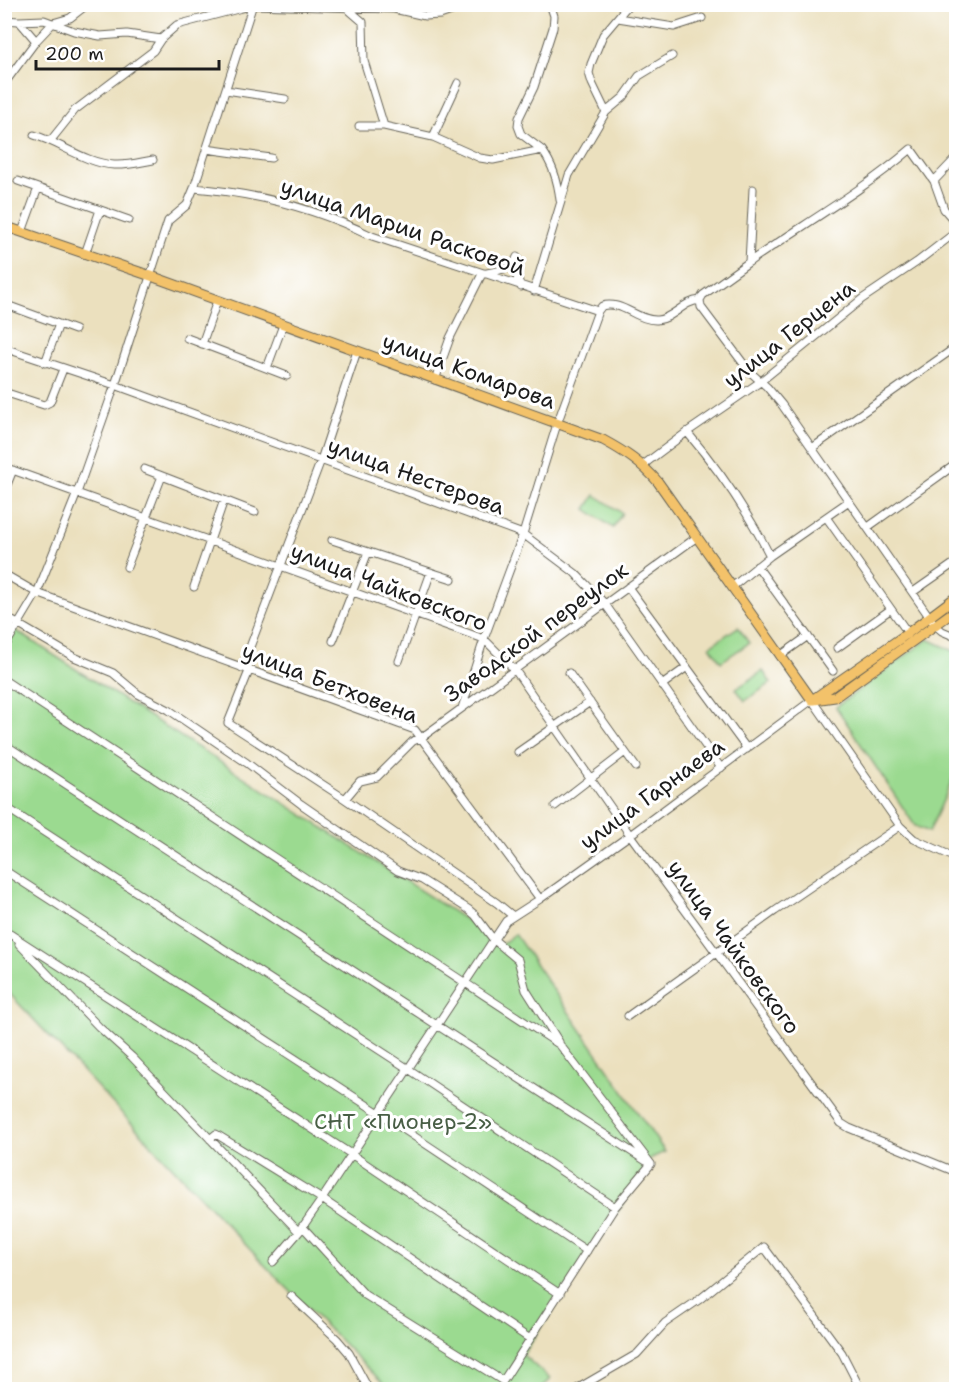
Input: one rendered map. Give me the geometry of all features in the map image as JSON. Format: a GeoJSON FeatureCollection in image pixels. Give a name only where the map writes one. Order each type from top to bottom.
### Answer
{"type":"FeatureCollection","features":[{"type":"Feature","properties":{"kind":"main road","name":"улица Комарова"},"geometry":{"type":"LineString","coordinates":[[4,226],[152,276],[603,440],[644,465],[658,482],[812,700]]}},
{"type":"Feature","properties":{"kind":"main road","name":"улица Гарнаева"},"geometry":{"type":"LineString","coordinates":[[812,700],[835,697],[933,621],[957,597]]}},
{"type":"Feature","properties":{"kind":"main road","name":"улица Гарнаева"},"geometry":{"type":"LineString","coordinates":[[812,700],[908,633],[957,610]]}},
{"type":"Feature","properties":{"kind":"street"},"geometry":{"type":"LineString","coordinates":[[4,84],[36,41],[53,23],[70,18],[88,4]]}},
{"type":"Feature","properties":{"kind":"street"},"geometry":{"type":"LineString","coordinates":[[51,140],[75,110],[153,51],[161,39],[177,25],[253,5],[394,9],[425,16],[440,15],[472,4]]}},
{"type":"Feature","properties":{"kind":"street"},"geometry":{"type":"LineString","coordinates":[[550,4],[554,16],[553,28],[534,87],[519,118],[518,126],[521,134],[542,150],[550,160],[560,204]]}},
{"type":"Feature","properties":{"kind":"street"},"geometry":{"type":"LineString","coordinates":[[606,112],[589,73],[603,35],[629,4]]}},
{"type":"Feature","properties":{"kind":"street"},"geometry":{"type":"LineString","coordinates":[[4,648],[37,593],[77,493],[152,276],[168,221],[187,205],[194,188],[253,5]]}},
{"type":"Feature","properties":{"kind":"street"},"geometry":{"type":"LineString","coordinates":[[348,9],[363,22],[364,61],[384,126]]}},
{"type":"Feature","properties":{"kind":"street"},"geometry":{"type":"LineString","coordinates":[[618,18],[674,27],[702,18]]}},
{"type":"Feature","properties":{"kind":"street"},"geometry":{"type":"LineString","coordinates":[[4,20],[37,20],[100,36],[127,34],[161,39]]}},
{"type":"Feature","properties":{"kind":"street"},"geometry":{"type":"LineString","coordinates":[[19,21],[36,41]]}},
{"type":"Feature","properties":{"kind":"street"},"geometry":{"type":"LineString","coordinates":[[534,291],[575,162],[606,112],[624,97],[639,76],[672,56]]}},
{"type":"Feature","properties":{"kind":"street"},"geometry":{"type":"LineString","coordinates":[[432,137],[458,82]]}},
{"type":"Feature","properties":{"kind":"street"},"geometry":{"type":"LineString","coordinates":[[226,90],[285,99]]}},
{"type":"Feature","properties":{"kind":"street"},"geometry":{"type":"LineString","coordinates":[[359,126],[384,126],[432,137],[480,158],[493,160],[542,150]]}},
{"type":"Feature","properties":{"kind":"street"},"geometry":{"type":"LineString","coordinates":[[34,135],[51,140],[79,156],[115,165],[153,160]]}},
{"type":"Feature","properties":{"kind":"street"},"geometry":{"type":"LineString","coordinates":[[206,149],[271,158]]}},
{"type":"Feature","properties":{"kind":"street"},"geometry":{"type":"LineString","coordinates":[[700,300],[703,295],[749,262],[877,178],[911,149],[934,181],[944,209],[957,223]]}},
{"type":"Feature","properties":{"kind":"street"},"geometry":{"type":"LineString","coordinates":[[934,181],[957,158]]}},
{"type":"Feature","properties":{"kind":"street"},"geometry":{"type":"LineString","coordinates":[[18,181],[129,220]]}},
{"type":"Feature","properties":{"kind":"street"},"geometry":{"type":"LineString","coordinates":[[22,232],[38,188]]}},
{"type":"Feature","properties":{"kind":"street","name":"улица Марии Расковой"},"geometry":{"type":"LineString","coordinates":[[194,188],[251,194],[283,203],[482,274],[598,311]]}},
{"type":"Feature","properties":{"kind":"street"},"geometry":{"type":"LineString","coordinates":[[749,262],[753,189]]}},
{"type":"Feature","properties":{"kind":"street"},"geometry":{"type":"LineString","coordinates":[[85,254],[100,210]]}},
{"type":"Feature","properties":{"kind":"street","name":"улица Герцена"},"geometry":{"type":"LineString","coordinates":[[644,465],[687,432],[760,382],[862,299],[957,232]]}},
{"type":"Feature","properties":{"kind":"street"},"geometry":{"type":"LineString","coordinates":[[517,257],[513,266],[521,287]]}},
{"type":"Feature","properties":{"kind":"street"},"geometry":{"type":"LineString","coordinates":[[435,380],[450,338],[482,274],[513,266]]}},
{"type":"Feature","properties":{"kind":"street"},"geometry":{"type":"LineString","coordinates":[[700,300],[705,312],[749,371],[773,392],[933,621],[942,631],[957,636]]}},
{"type":"Feature","properties":{"kind":"street"},"geometry":{"type":"LineString","coordinates":[[462,708],[484,639],[523,534],[557,424],[598,311],[602,306],[608,304],[616,305],[656,320],[662,319],[692,301],[700,300]]}},
{"type":"Feature","properties":{"kind":"street"},"geometry":{"type":"LineString","coordinates":[[202,344],[217,301]]}},
{"type":"Feature","properties":{"kind":"street"},"geometry":{"type":"LineString","coordinates":[[4,304],[75,330]]}},
{"type":"Feature","properties":{"kind":"street"},"geometry":{"type":"LineString","coordinates":[[45,363],[60,324]]}},
{"type":"Feature","properties":{"kind":"street"},"geometry":{"type":"LineString","coordinates":[[267,368],[284,325]]}},
{"type":"Feature","properties":{"kind":"street"},"geometry":{"type":"LineString","coordinates":[[187,338],[286,376]]}},
{"type":"Feature","properties":{"kind":"street"},"geometry":{"type":"LineString","coordinates":[[812,448],[957,347]]}},
{"type":"Feature","properties":{"kind":"street","name":"улица Нестерова"},"geometry":{"type":"LineString","coordinates":[[4,348],[115,385],[523,534],[575,573],[605,604],[721,768]]}},
{"type":"Feature","properties":{"kind":"street"},"geometry":{"type":"LineString","coordinates":[[357,351],[228,723],[345,799],[513,916]]}},
{"type":"Feature","properties":{"kind":"street"},"geometry":{"type":"LineString","coordinates":[[4,392],[44,405],[50,402],[63,369]]}},
{"type":"Feature","properties":{"kind":"street"},"geometry":{"type":"LineString","coordinates":[[687,432],[752,520],[770,556]]}},
{"type":"Feature","properties":{"kind":"street"},"geometry":{"type":"LineString","coordinates":[[868,527],[957,464]]}},
{"type":"Feature","properties":{"kind":"street","name":"улица Чайковского"},"geometry":{"type":"LineString","coordinates":[[4,467],[484,639],[515,670],[630,835],[841,1123],[957,1172]]}},
{"type":"Feature","properties":{"kind":"street"},"geometry":{"type":"LineString","coordinates":[[144,469],[255,512]]}},
{"type":"Feature","properties":{"kind":"street"},"geometry":{"type":"LineString","coordinates":[[4,492],[13,470]]}},
{"type":"Feature","properties":{"kind":"street"},"geometry":{"type":"LineString","coordinates":[[127,567],[162,476]]}},
{"type":"Feature","properties":{"kind":"street"},"geometry":{"type":"LineString","coordinates":[[194,587],[224,500]]}},
{"type":"Feature","properties":{"kind":"street"},"geometry":{"type":"LineString","coordinates":[[732,587],[770,556],[849,501]]}},
{"type":"Feature","properties":{"kind":"street"},"geometry":{"type":"LineString","coordinates":[[826,517],[908,633]]}},
{"type":"Feature","properties":{"kind":"street","name":"Заводской переулок"},"geometry":{"type":"LineString","coordinates":[[345,799],[360,781],[377,777],[413,741],[421,738],[697,537]]}},
{"type":"Feature","properties":{"kind":"street"},"geometry":{"type":"LineString","coordinates":[[332,540],[452,579]]}},
{"type":"Feature","properties":{"kind":"street"},"geometry":{"type":"LineString","coordinates":[[333,641],[368,552]]}},
{"type":"Feature","properties":{"kind":"street"},"geometry":{"type":"LineString","coordinates":[[913,592],[957,562]]}},
{"type":"Feature","properties":{"kind":"street"},"geometry":{"type":"LineString","coordinates":[[757,566],[833,671]]}},
{"type":"Feature","properties":{"kind":"street"},"geometry":{"type":"LineString","coordinates":[[399,661],[431,572]]}},
{"type":"Feature","properties":{"kind":"street","name":"улица Бетховена"},"geometry":{"type":"LineString","coordinates":[[4,574],[37,593],[415,730],[540,899]]}},
{"type":"Feature","properties":{"kind":"street"},"geometry":{"type":"LineString","coordinates":[[628,586],[747,749]]}},
{"type":"Feature","properties":{"kind":"street"},"geometry":{"type":"LineString","coordinates":[[837,648],[891,609]]}},
{"type":"Feature","properties":{"kind":"street"},"geometry":{"type":"LineString","coordinates":[[4,616],[74,657],[113,673],[138,694],[169,710],[247,763],[301,804],[398,871],[422,880],[468,909],[493,939],[518,960],[526,990],[560,1045],[651,1164]]}},
{"type":"Feature","properties":{"kind":"street"},"geometry":{"type":"LineString","coordinates":[[780,656],[808,636]]}},
{"type":"Feature","properties":{"kind":"street"},"geometry":{"type":"LineString","coordinates":[[662,685],[687,667]]}},
{"type":"Feature","properties":{"kind":"street"},"geometry":{"type":"LineString","coordinates":[[569,673],[636,767]]}},
{"type":"Feature","properties":{"kind":"street"},"geometry":{"type":"LineString","coordinates":[[4,680],[560,1045]]}},
{"type":"Feature","properties":{"kind":"street"},"geometry":{"type":"LineString","coordinates":[[812,700],[900,825],[914,839],[957,858]]}},
{"type":"Feature","properties":{"kind":"street","name":"улица Гарнаева"},"geometry":{"type":"LineString","coordinates":[[273,1262],[322,1198],[506,921],[630,835],[812,700]]}},
{"type":"Feature","properties":{"kind":"street"},"geometry":{"type":"LineString","coordinates":[[519,752],[590,702]]}},
{"type":"Feature","properties":{"kind":"street"},"geometry":{"type":"LineString","coordinates":[[4,744],[651,1164]]}},
{"type":"Feature","properties":{"kind":"street"},"geometry":{"type":"LineString","coordinates":[[555,806],[592,780],[625,752]]}},
{"type":"Feature","properties":{"kind":"street"},"geometry":{"type":"LineString","coordinates":[[4,806],[407,1068],[615,1208]]}},
{"type":"Feature","properties":{"kind":"street"},"geometry":{"type":"LineString","coordinates":[[628,1016],[900,825]]}},
{"type":"Feature","properties":{"kind":"street"},"geometry":{"type":"LineString","coordinates":[[4,870],[587,1251]]}},
{"type":"Feature","properties":{"kind":"street"},"geometry":{"type":"LineString","coordinates":[[7,932],[365,1295],[503,1381],[615,1208],[651,1164]]}},
{"type":"Feature","properties":{"kind":"street"},"geometry":{"type":"LineString","coordinates":[[7,932],[351,1154],[560,1294]]}},
{"type":"Feature","properties":{"kind":"street"},"geometry":{"type":"LineString","coordinates":[[210,1138],[216,1134],[322,1198],[530,1339]]}},
{"type":"Feature","properties":{"kind":"street"},"geometry":{"type":"LineString","coordinates":[[574,1389],[637,1354],[665,1323],[700,1299],[764,1247],[833,1341],[861,1389]]}},
{"type":"Feature","properties":{"kind":"street"},"geometry":{"type":"LineString","coordinates":[[291,1296],[349,1353],[369,1389]]}},
{"type":"Feature","properties":{"kind":"green space"},"geometry":{"type":"Polygon","coordinates":[[[595,495],[622,513],[613,528],[586,509],[595,495]]]}},
{"type":"Feature","properties":{"kind":"green space","name":"СНТ «Пионер-2»"},"geometry":{"type":"Polygon","coordinates":[[[4,623],[485,932],[499,946],[515,934],[665,1152],[649,1159],[646,1169],[523,1355],[550,1379],[540,1389],[389,1389],[274,1275],[5,989],[4,623]]]}},
{"type":"Feature","properties":{"kind":"green space"},"geometry":{"type":"Polygon","coordinates":[[[738,627],[749,643],[721,662],[710,646],[738,627]]]}},
{"type":"Feature","properties":{"kind":"green space"},"geometry":{"type":"Polygon","coordinates":[[[928,639],[956,652],[956,723],[952,733],[956,736],[956,772],[929,832],[915,826],[836,707],[928,639]]]}},
{"type":"Feature","properties":{"kind":"green space"},"geometry":{"type":"Polygon","coordinates":[[[763,671],[771,683],[745,701],[736,689],[763,671]]]}}]}
